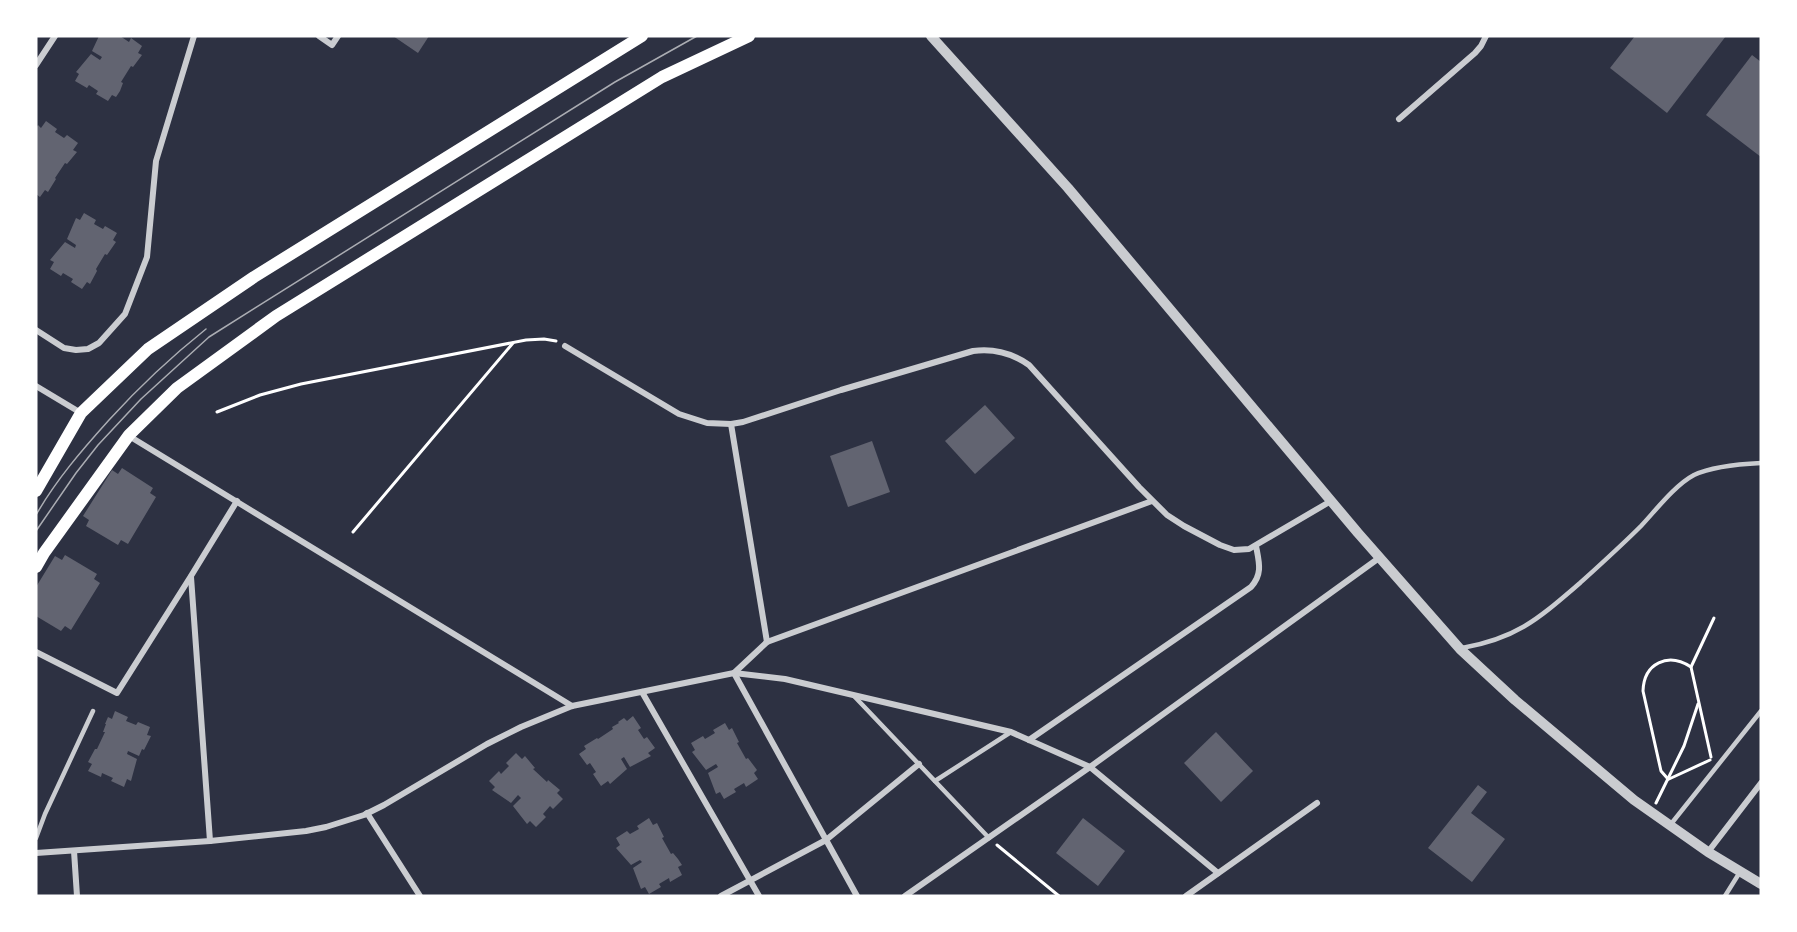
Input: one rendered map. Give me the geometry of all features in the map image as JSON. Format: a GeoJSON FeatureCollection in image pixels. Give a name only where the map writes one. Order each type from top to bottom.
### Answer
{"type":"FeatureCollection","features":[{"type":"Feature","properties":{"kind":"main road"},"geometry":{"type":"LineString","coordinates":[[36,491],[81,413],[148,349],[254,277],[642,36]]}},
{"type":"Feature","properties":{"kind":"main road"},"geometry":{"type":"LineString","coordinates":[[36,567],[44,552],[129,435],[177,388],[276,316],[662,77],[749,36]]}},
{"type":"Feature","properties":{"kind":"street"},"geometry":{"type":"LineString","coordinates":[[36,65],[55,36]]}},
{"type":"Feature","properties":{"kind":"street"},"geometry":{"type":"LineString","coordinates":[[36,330],[64,348],[88,349],[99,344],[126,314],[147,257],[156,161],[192,36]]}},
{"type":"Feature","properties":{"kind":"street"},"geometry":{"type":"LineString","coordinates":[[319,36],[332,45],[338,36]]}},
{"type":"Feature","properties":{"kind":"street"},"geometry":{"type":"LineString","coordinates":[[932,36],[1068,188],[1379,558],[1460,649],[1515,700],[1650,812],[1708,852],[1761,884]]}},
{"type":"Feature","properties":{"kind":"street"},"geometry":{"type":"LineString","coordinates":[[1399,119],[1475,53],[1486,36]]}},
{"type":"Feature","properties":{"kind":"street"},"geometry":{"type":"LineString","coordinates":[[566,346],[679,414],[707,423],[731,424],[973,351],[993,350],[1012,355],[1029,365],[1152,501],[1184,526],[1220,545],[1234,550],[1256,546],[1331,501]]}},
{"type":"Feature","properties":{"kind":"street"},"geometry":{"type":"LineString","coordinates":[[36,386],[81,413]]}},
{"type":"Feature","properties":{"kind":"street"},"geometry":{"type":"LineString","coordinates":[[731,424],[767,642]]}},
{"type":"Feature","properties":{"kind":"street"},"geometry":{"type":"LineString","coordinates":[[129,435],[572,706]]}},
{"type":"Feature","properties":{"kind":"street"},"geometry":{"type":"LineString","coordinates":[[36,652],[117,693],[237,501]]}},
{"type":"Feature","properties":{"kind":"street"},"geometry":{"type":"LineString","coordinates":[[734,673],[767,642],[1152,501]]}},
{"type":"Feature","properties":{"kind":"street"},"geometry":{"type":"LineString","coordinates":[[1029,740],[1251,587],[1256,582],[1260,571],[1256,546]]}},
{"type":"Feature","properties":{"kind":"street"},"geometry":{"type":"LineString","coordinates":[[905,896],[1090,767],[1379,558]]}},
{"type":"Feature","properties":{"kind":"street"},"geometry":{"type":"LineString","coordinates":[[191,576],[210,842]]}},
{"type":"Feature","properties":{"kind":"street"},"geometry":{"type":"LineString","coordinates":[[734,673],[857,896]]}},
{"type":"Feature","properties":{"kind":"street"},"geometry":{"type":"LineString","coordinates":[[36,853],[210,842],[306,831],[345,821],[404,795],[446,768],[521,727],[572,706],[734,673],[785,680],[1011,732],[1090,767],[1218,873]]}},
{"type":"Feature","properties":{"kind":"street"},"geometry":{"type":"LineString","coordinates":[[642,692],[759,896]]}},
{"type":"Feature","properties":{"kind":"street"},"geometry":{"type":"LineString","coordinates":[[721,896],[826,840],[919,764]]}},
{"type":"Feature","properties":{"kind":"street"},"geometry":{"type":"LineString","coordinates":[[1708,852],[1761,783]]}},
{"type":"Feature","properties":{"kind":"street"},"geometry":{"type":"LineString","coordinates":[[1186,896],[1317,803]]}},
{"type":"Feature","properties":{"kind":"street"},"geometry":{"type":"LineString","coordinates":[[367,813],[420,896]]}},
{"type":"Feature","properties":{"kind":"street"},"geometry":{"type":"LineString","coordinates":[[74,851],[77,896]]}},
{"type":"Feature","properties":{"kind":"lane"},"geometry":{"type":"LineString","coordinates":[[1460,649],[1498,640],[1544,615],[1632,535],[1675,489],[1691,477],[1710,469],[1761,463]]}},
{"type":"Feature","properties":{"kind":"lane"},"geometry":{"type":"LineString","coordinates":[[854,695],[989,838]]}},
{"type":"Feature","properties":{"kind":"lane"},"geometry":{"type":"LineString","coordinates":[[36,838],[93,711]]}},
{"type":"Feature","properties":{"kind":"lane"},"geometry":{"type":"LineString","coordinates":[[1670,826],[1761,711]]}},
{"type":"Feature","properties":{"kind":"lane"},"geometry":{"type":"LineString","coordinates":[[935,781],[1011,732]]}},
{"type":"Feature","properties":{"kind":"lane"},"geometry":{"type":"LineString","coordinates":[[1725,896],[1740,872]]}},
{"type":"Feature","properties":{"kind":"path"},"geometry":{"type":"LineString","coordinates":[[216,412],[280,389],[404,362],[514,342],[544,339],[566,346]]}},
{"type":"Feature","properties":{"kind":"path"},"geometry":{"type":"LineString","coordinates":[[353,532],[514,342]]}},
{"type":"Feature","properties":{"kind":"path"},"geometry":{"type":"LineString","coordinates":[[1668,779],[1712,759],[1691,667],[1714,618]]}},
{"type":"Feature","properties":{"kind":"path"},"geometry":{"type":"LineString","coordinates":[[1668,779],[1661,771],[1643,684],[1649,671],[1663,661],[1678,660],[1691,667]]}},
{"type":"Feature","properties":{"kind":"path"},"geometry":{"type":"LineString","coordinates":[[1650,812],[1684,746],[1699,702]]}},
{"type":"Feature","properties":{"kind":"path"},"geometry":{"type":"LineString","coordinates":[[989,838],[1059,896]]}},
{"type":"Feature","properties":{"kind":"building"},"geometry":{"type":"Polygon","coordinates":[[[99,36],[120,36],[129,42],[131,38],[142,46],[138,53],[142,55],[133,67],[131,66],[121,82],[123,83],[120,91],[116,97],[112,95],[108,101],[96,94],[98,91],[89,85],[87,88],[75,81],[79,74],[76,72],[91,54],[100,60],[102,57],[92,51],[99,36]]]}},
{"type":"Feature","properties":{"kind":"building"},"geometry":{"type":"Polygon","coordinates":[[[393,36],[429,36],[418,53],[393,36]]]}},
{"type":"Feature","properties":{"kind":"building"},"geometry":{"type":"Polygon","coordinates":[[[1635,36],[1726,36],[1667,113],[1610,68],[1635,36]]]}},
{"type":"Feature","properties":{"kind":"building"},"geometry":{"type":"Polygon","coordinates":[[[1752,55],[1761,62],[1761,157],[1706,115],[1752,55]]]}},
{"type":"Feature","properties":{"kind":"building"},"geometry":{"type":"Polygon","coordinates":[[[46,121],[57,129],[55,132],[64,138],[67,135],[78,143],[73,150],[77,152],[67,164],[65,163],[48,192],[45,190],[40,197],[36,194],[36,128],[38,125],[41,128],[46,121]]]}},
{"type":"Feature","properties":{"kind":"building"},"geometry":{"type":"Polygon","coordinates":[[[84,213],[96,220],[94,224],[103,229],[105,226],[117,233],[113,240],[116,242],[107,255],[105,254],[90,284],[87,282],[82,289],[71,282],[73,279],[63,273],[61,276],[50,269],[54,262],[50,260],[65,242],[75,248],[76,245],[67,239],[76,218],[80,220],[84,213]]]}},
{"type":"Feature","properties":{"kind":"building"},"geometry":{"type":"Polygon","coordinates":[[[985,405],[1015,438],[975,474],[945,441],[985,405]]]}},
{"type":"Feature","properties":{"kind":"building"},"geometry":{"type":"Polygon","coordinates":[[[872,441],[890,492],[848,507],[830,456],[872,441]]]}},
{"type":"Feature","properties":{"kind":"building"},"geometry":{"type":"Polygon","coordinates":[[[122,468],[153,488],[150,493],[156,497],[128,544],[121,540],[118,545],[86,526],[89,520],[83,516],[112,470],[118,474],[122,468]]]}},
{"type":"Feature","properties":{"kind":"building"},"geometry":{"type":"Polygon","coordinates":[[[65,555],[97,574],[94,579],[100,583],[71,630],[65,626],[61,631],[36,616],[36,587],[55,556],[62,560],[65,555]]]}},
{"type":"Feature","properties":{"kind":"building"},"geometry":{"type":"Polygon","coordinates":[[[115,711],[128,717],[126,721],[136,725],[138,722],[150,727],[147,735],[151,736],[139,756],[128,751],[127,754],[137,759],[131,781],[127,779],[124,787],[111,781],[113,778],[102,773],[101,777],[88,771],[92,764],[88,762],[105,732],[103,732],[108,717],[112,719],[115,711]]]}},
{"type":"Feature","properties":{"kind":"building"},"geometry":{"type":"Polygon","coordinates":[[[633,716],[641,728],[638,730],[644,739],[647,737],[655,748],[648,753],[651,756],[630,767],[624,757],[621,759],[627,769],[610,784],[608,781],[601,786],[593,774],[596,772],[590,763],[587,765],[579,754],[586,749],[584,746],[613,729],[612,727],[618,722],[624,718],[627,721],[633,716]]]}},
{"type":"Feature","properties":{"kind":"building"},"geometry":{"type":"Polygon","coordinates":[[[725,723],[729,730],[732,728],[746,759],[748,758],[757,770],[754,773],[758,779],[746,787],[744,783],[734,789],[736,792],[724,799],[720,792],[716,794],[708,773],[718,767],[716,764],[706,770],[692,752],[695,750],[691,743],[703,736],[705,739],[715,733],[713,730],[725,723]]]}},
{"type":"Feature","properties":{"kind":"building"},"geometry":{"type":"Polygon","coordinates":[[[1216,732],[1253,771],[1221,802],[1184,763],[1216,732]]]}},
{"type":"Feature","properties":{"kind":"building"},"geometry":{"type":"Polygon","coordinates":[[[516,753],[522,759],[525,756],[535,768],[533,769],[560,790],[557,793],[563,799],[553,809],[550,806],[543,814],[546,817],[536,827],[530,821],[527,824],[513,806],[521,798],[518,795],[511,803],[492,790],[495,787],[489,781],[499,771],[501,774],[509,766],[506,763],[516,753]]]}},
{"type":"Feature","properties":{"kind":"building"},"geometry":{"type":"Polygon","coordinates":[[[1478,785],[1487,792],[1471,813],[1505,839],[1472,882],[1428,848],[1478,785]]]}},
{"type":"Feature","properties":{"kind":"building"},"geometry":{"type":"Polygon","coordinates":[[[649,818],[653,825],[657,823],[671,854],[673,853],[682,865],[678,867],[682,875],[670,882],[669,878],[659,884],[661,887],[649,894],[645,887],[641,889],[633,868],[642,862],[640,860],[631,865],[616,848],[620,845],[616,838],[627,831],[630,834],[639,829],[637,826],[649,818]]]}},
{"type":"Feature","properties":{"kind":"building"},"geometry":{"type":"Polygon","coordinates":[[[1083,818],[1125,851],[1098,886],[1056,853],[1083,818]]]}},
{"type":"Feature","properties":{"kind":"tram line"},"geometry":{"type":"LineString","coordinates":[[36,531],[98,445],[141,399],[209,337],[615,82],[697,36]]}},
{"type":"Feature","properties":{"kind":"tram line"},"geometry":{"type":"LineString","coordinates":[[36,515],[61,477],[109,420],[180,350],[206,329]]}}]}
